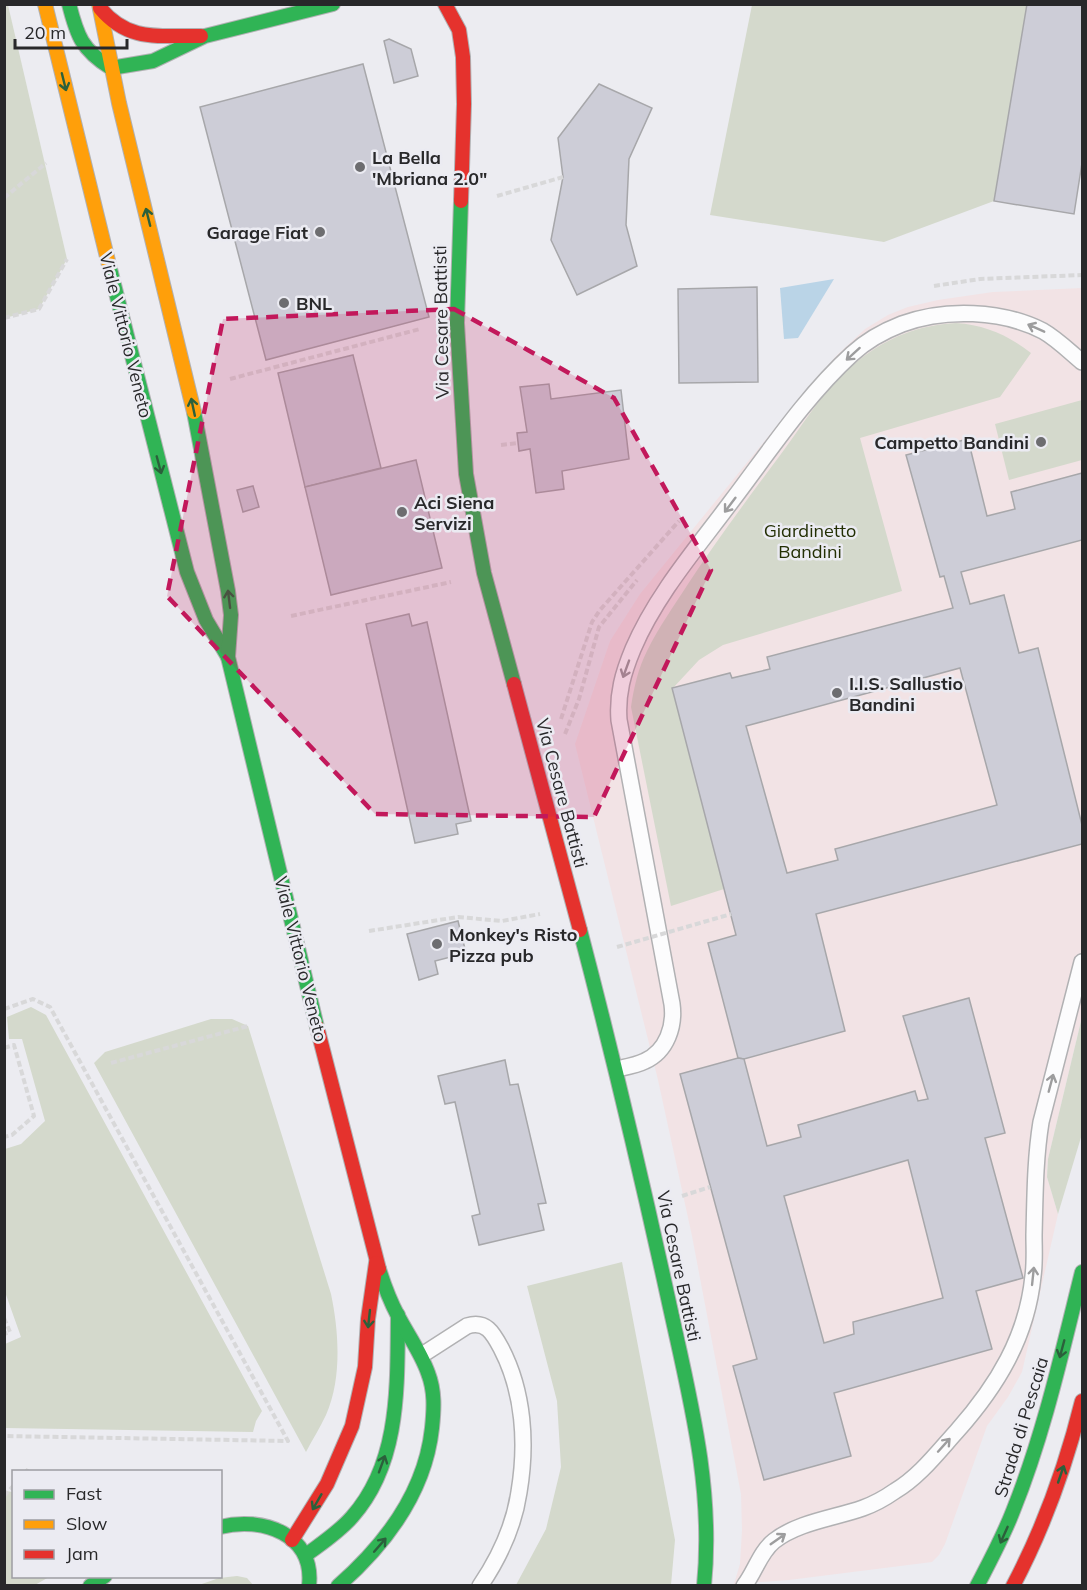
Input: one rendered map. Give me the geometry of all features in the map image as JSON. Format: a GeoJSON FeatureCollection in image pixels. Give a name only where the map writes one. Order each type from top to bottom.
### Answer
{"type":"FeatureCollection","features":[{"type":"Feature","properties":{"kind":"street","name":"Viale Vittorio Veneto"},"geometry":{"type":"LineString","coordinates":[[45,4],[187,572],[206,620],[228,657],[376,1261],[398,1315],[422,1354],[434,1398],[432,1430],[423,1470],[407,1506],[393,1530],[369,1559],[338,1586]]}},
{"type":"Feature","properties":{"kind":"street"},"geometry":{"type":"LineString","coordinates":[[69,4],[76,32],[82,44],[93,58],[111,68],[153,61],[205,36],[333,4]]}},
{"type":"Feature","properties":{"kind":"street","name":"Via Cesare Battisti"},"geometry":{"type":"LineString","coordinates":[[446,5],[459,30],[463,57],[464,104],[457,323],[461,420],[469,492],[484,573],[617,1069],[649,1205],[699,1450],[709,1549],[704,1586]]}},
{"type":"Feature","properties":{"kind":"street","name":"Viale Vittorio Veneto"},"geometry":{"type":"LineString","coordinates":[[99,6],[111,68],[202,451],[228,591],[231,615],[228,657]]}},
{"type":"Feature","properties":{"kind":"street"},"geometry":{"type":"LineString","coordinates":[[99,6],[117,26],[126,30],[148,34],[205,36]]}},
{"type":"Feature","properties":{"kind":"street","name":"Viale Vittorio Veneto"},"geometry":{"type":"LineString","coordinates":[[292,1540],[327,1484],[352,1426],[364,1367],[376,1261]]}},
{"type":"Feature","properties":{"kind":"street","name":"Strada di Pescaia"},"geometry":{"type":"LineString","coordinates":[[977,1586],[1000,1544],[1029,1472],[1083,1272]]}},
{"type":"Feature","properties":{"kind":"street","name":"Viale Vittorio Veneto"},"geometry":{"type":"LineString","coordinates":[[306,1556],[341,1528],[358,1510],[381,1469],[392,1430],[397,1384],[398,1315]]}},
{"type":"Feature","properties":{"kind":"street"},"geometry":{"type":"LineString","coordinates":[[1013,1586],[1052,1502],[1083,1401]]}},
{"type":"Feature","properties":{"kind":"street"},"geometry":{"type":"LineString","coordinates":[[222,1527],[253,1523],[282,1532],[306,1556],[310,1571],[309,1586]]}},
{"type":"Feature","properties":{"kind":"lane"},"geometry":{"type":"LineString","coordinates":[[617,1069],[652,1058],[668,1037],[673,1025],[672,1004],[621,731],[618,703],[623,675],[633,648],[659,600],[811,399],[851,355],[885,332],[930,316],[962,314],[991,316],[1024,322],[1046,332],[1083,362]]}},
{"type":"Feature","properties":{"kind":"lane"},"geometry":{"type":"LineString","coordinates":[[744,1586],[768,1546],[783,1535],[795,1529],[866,1507],[898,1490],[936,1455],[1002,1374],[1014,1350],[1034,1276],[1035,1165],[1041,1122],[1083,962]]}},
{"type":"Feature","properties":{"kind":"lane"},"geometry":{"type":"LineString","coordinates":[[422,1354],[467,1326],[484,1325],[494,1335],[509,1363],[515,1382],[522,1418],[523,1457],[520,1491],[506,1538],[480,1586]]}},
{"type":"Feature","properties":{"kind":"path"},"geometry":{"type":"LineString","coordinates":[[4,198],[46,163]]}},
{"type":"Feature","properties":{"kind":"path"},"geometry":{"type":"LineString","coordinates":[[496,196],[563,177]]}},
{"type":"Feature","properties":{"kind":"path"},"geometry":{"type":"LineString","coordinates":[[4,318],[39,309],[67,259]]}},
{"type":"Feature","properties":{"kind":"path"},"geometry":{"type":"LineString","coordinates":[[230,379],[430,326]]}},
{"type":"Feature","properties":{"kind":"path"},"geometry":{"type":"LineString","coordinates":[[500,445],[518,443]]}},
{"type":"Feature","properties":{"kind":"path"},"geometry":{"type":"LineString","coordinates":[[559,724],[592,622],[669,533]]}},
{"type":"Feature","properties":{"kind":"path"},"geometry":{"type":"LineString","coordinates":[[291,616],[460,580]]}},
{"type":"Feature","properties":{"kind":"path"},"geometry":{"type":"LineString","coordinates":[[369,931],[458,917],[502,921],[547,913]]}},
{"type":"Feature","properties":{"kind":"path"},"geometry":{"type":"LineString","coordinates":[[617,947],[731,914]]}},
{"type":"Feature","properties":{"kind":"path"},"geometry":{"type":"LineString","coordinates":[[4,1009],[33,999],[50,1007],[288,1441],[4,1436]]}},
{"type":"Feature","properties":{"kind":"path"},"geometry":{"type":"LineString","coordinates":[[111,1064],[248,1026]]}},
{"type":"Feature","properties":{"kind":"path"},"geometry":{"type":"LineString","coordinates":[[4,1048],[14,1046],[34,1116],[12,1135],[4,1137]]}},
{"type":"Feature","properties":{"kind":"path"},"geometry":{"type":"LineString","coordinates":[[676,1198],[710,1187]]}},
{"type":"Feature","properties":{"kind":"path"},"geometry":{"type":"LineString","coordinates":[[4,1318],[10,1332],[4,1334]]}},
{"type":"Feature","properties":{"kind":"highlighted area"},"geometry":{"type":"Polygon","coordinates":[[[454,309],[614,398],[711,570],[594,817],[375,814],[167,596],[223,319],[454,309]]]}},
{"type":"Feature","properties":{"kind":"shaded area","name":"I.I.S. Sallustio Bandini"},"geometry":{"type":"Polygon","coordinates":[[[1082,288],[1082,1017],[1048,1159],[1047,1177],[1058,1214],[1022,1372],[1008,1397],[987,1426],[945,1544],[932,1562],[789,1580],[734,1584],[740,1564],[741,1494],[692,1236],[658,1080],[575,744],[610,641],[640,594],[802,395],[837,355],[865,329],[888,315],[908,307],[938,300],[993,292],[1082,288]]]}},
{"type":"Feature","properties":{"kind":"green space"},"geometry":{"type":"Polygon","coordinates":[[[4,5],[8,5],[67,259],[39,309],[5,318],[4,5]]]}},
{"type":"Feature","properties":{"kind":"green space"},"geometry":{"type":"Polygon","coordinates":[[[752,5],[1027,5],[994,201],[884,242],[710,215],[752,5]]]}},
{"type":"Feature","properties":{"kind":"green space","name":"Giardinetto Bandini"},"geometry":{"type":"Polygon","coordinates":[[[956,323],[996,332],[1031,353],[1000,397],[860,438],[902,591],[723,645],[699,660],[673,688],[724,889],[671,906],[631,707],[637,678],[647,651],[666,617],[710,551],[837,380],[859,360],[893,339],[929,326],[956,323]]]}},
{"type":"Feature","properties":{"kind":"green space","name":"Campetto Bandini"},"geometry":{"type":"Polygon","coordinates":[[[1082,400],[1082,460],[1009,480],[995,424],[1082,400]]]}},
{"type":"Feature","properties":{"kind":"green space"},"geometry":{"type":"Polygon","coordinates":[[[31,1007],[46,1015],[262,1411],[253,1432],[5,1428],[5,1344],[21,1337],[5,1292],[5,1149],[21,1144],[45,1121],[22,1039],[9,1039],[7,1017],[31,1007]]]}},
{"type":"Feature","properties":{"kind":"green space"},"geometry":{"type":"Polygon","coordinates":[[[1082,1017],[1082,1134],[1058,1214],[1047,1177],[1048,1159],[1082,1017]]]}},
{"type":"Feature","properties":{"kind":"green space"},"geometry":{"type":"Polygon","coordinates":[[[211,1019],[232,1019],[248,1026],[331,1294],[337,1339],[335,1386],[326,1415],[306,1452],[94,1063],[105,1052],[211,1019]]]}},
{"type":"Feature","properties":{"kind":"green space"},"geometry":{"type":"Polygon","coordinates":[[[622,1262],[675,1540],[671,1585],[516,1585],[546,1529],[561,1467],[557,1401],[527,1286],[622,1262]]]}},
{"type":"Feature","properties":{"kind":"green space"},"geometry":{"type":"Polygon","coordinates":[[[5,1491],[12,1492],[12,1578],[47,1578],[35,1585],[5,1585],[5,1491]]]}},
{"type":"Feature","properties":{"kind":"green space"},"geometry":{"type":"Polygon","coordinates":[[[237,1576],[247,1578],[253,1585],[199,1585],[222,1578],[237,1576]]]}},
{"type":"Feature","properties":{"kind":"water"},"geometry":{"type":"Polygon","coordinates":[[[834,279],[798,338],[784,339],[780,288],[834,279]]]}},
{"type":"Feature","properties":{"kind":"building"},"geometry":{"type":"Polygon","coordinates":[[[1027,4],[1082,4],[1082,163],[1074,214],[994,201],[1027,4]]]}},
{"type":"Feature","properties":{"kind":"building"},"geometry":{"type":"Polygon","coordinates":[[[389,39],[411,49],[418,76],[394,83],[384,41],[389,39]]]}},
{"type":"Feature","properties":{"kind":"building","name":"Garage Fiat"},"geometry":{"type":"Polygon","coordinates":[[[363,64],[429,317],[266,360],[200,107],[363,64]]]}},
{"type":"Feature","properties":{"kind":"building"},"geometry":{"type":"Polygon","coordinates":[[[599,84],[652,108],[629,159],[626,225],[637,266],[577,295],[551,240],[563,177],[558,138],[599,84]]]}},
{"type":"Feature","properties":{"kind":"building"},"geometry":{"type":"Polygon","coordinates":[[[757,287],[758,382],[679,383],[678,289],[757,287]]]}},
{"type":"Feature","properties":{"kind":"building"},"geometry":{"type":"Polygon","coordinates":[[[353,355],[381,468],[305,487],[278,373],[353,355]]]}},
{"type":"Feature","properties":{"kind":"building"},"geometry":{"type":"Polygon","coordinates":[[[549,384],[551,399],[621,390],[629,459],[562,471],[564,489],[536,493],[530,449],[519,451],[517,433],[527,432],[520,387],[549,384]]]}},
{"type":"Feature","properties":{"kind":"building"},"geometry":{"type":"Polygon","coordinates":[[[968,439],[987,516],[1015,509],[1011,492],[1082,473],[1082,540],[961,572],[970,604],[1004,595],[1019,653],[1038,648],[1082,825],[1082,844],[816,914],[845,1031],[744,1059],[738,1058],[708,943],[736,935],[672,688],[730,673],[732,678],[770,669],[767,657],[953,608],[944,576],[940,577],[906,455],[968,439]],[[960,668],[746,726],[787,873],[838,860],[835,849],[997,805],[960,668]]]}},
{"type":"Feature","properties":{"kind":"building"},"geometry":{"type":"Polygon","coordinates":[[[416,460],[442,568],[331,595],[305,487],[416,460]]]}},
{"type":"Feature","properties":{"kind":"building"},"geometry":{"type":"Polygon","coordinates":[[[253,486],[259,507],[243,512],[237,490],[253,486]]]}},
{"type":"Feature","properties":{"kind":"building"},"geometry":{"type":"Polygon","coordinates":[[[409,614],[412,626],[427,622],[471,821],[456,824],[458,834],[415,843],[366,624],[409,614]]]}},
{"type":"Feature","properties":{"kind":"building","name":"Monkey's Risto Pizza pub"},"geometry":{"type":"Polygon","coordinates":[[[458,921],[466,953],[435,961],[438,974],[419,980],[407,934],[458,921]]]}},
{"type":"Feature","properties":{"kind":"building"},"geometry":{"type":"Polygon","coordinates":[[[969,998],[1005,1133],[985,1138],[1023,1278],[976,1291],[992,1349],[834,1393],[851,1456],[764,1480],[733,1366],[757,1359],[680,1074],[738,1058],[744,1059],[767,1146],[801,1137],[798,1125],[915,1091],[918,1101],[928,1099],[903,1016],[969,998]],[[908,1160],[784,1196],[824,1343],[854,1334],[853,1322],[943,1298],[908,1160]]]}},
{"type":"Feature","properties":{"kind":"building"},"geometry":{"type":"Polygon","coordinates":[[[505,1060],[510,1085],[518,1084],[546,1203],[538,1204],[544,1230],[479,1245],[472,1216],[480,1214],[455,1102],[445,1104],[438,1076],[505,1060]]]}},
{"type":"Feature","properties":{"kind":"traffic: fast"},"geometry":{"type":"LineString","coordinates":[[69,4],[82,41],[93,55],[111,68]]}},
{"type":"Feature","properties":{"kind":"traffic: fast"},"geometry":{"type":"LineString","coordinates":[[111,68],[153,61],[205,36],[333,4]]}},
{"type":"Feature","properties":{"kind":"traffic: fast"},"geometry":{"type":"LineString","coordinates":[[461,201],[457,323],[466,474],[484,573],[514,684]]}},
{"type":"Feature","properties":{"kind":"traffic: fast"},"geometry":{"type":"LineString","coordinates":[[109,265],[187,572],[206,620],[228,657]]}},
{"type":"Feature","properties":{"kind":"traffic: fast"},"geometry":{"type":"LineString","coordinates":[[194,412],[228,591],[231,615],[228,657],[317,1027]]}},
{"type":"Feature","properties":{"kind":"traffic: fast"},"geometry":{"type":"LineString","coordinates":[[580,930],[637,1160],[698,1441],[706,1512],[704,1586]]}},
{"type":"Feature","properties":{"kind":"traffic: fast"},"geometry":{"type":"LineString","coordinates":[[338,1586],[372,1553],[400,1516],[421,1474],[432,1428],[433,1400],[430,1380],[422,1358],[392,1305],[379,1269]]}},
{"type":"Feature","properties":{"kind":"traffic: fast"},"geometry":{"type":"LineString","coordinates":[[977,1586],[1009,1521],[1024,1482],[1052,1393],[1082,1272]]}},
{"type":"Feature","properties":{"kind":"traffic: fast"},"geometry":{"type":"LineString","coordinates":[[306,1555],[352,1517],[368,1495],[380,1472],[388,1447],[396,1395],[398,1315]]}},
{"type":"Feature","properties":{"kind":"traffic: fast"},"geometry":{"type":"LineString","coordinates":[[222,1527],[252,1524],[282,1533],[295,1542],[304,1553],[309,1568],[309,1586]]}},
{"type":"Feature","properties":{"kind":"traffic: fast"},"geometry":{"type":"LineString","coordinates":[[90,1586],[102,1578]]}},
{"type":"Feature","properties":{"kind":"traffic: slow"},"geometry":{"type":"LineString","coordinates":[[45,4],[109,265]]}},
{"type":"Feature","properties":{"kind":"traffic: slow"},"geometry":{"type":"LineString","coordinates":[[99,4],[119,103],[194,412]]}},
{"type":"Feature","properties":{"kind":"traffic: jam"},"geometry":{"type":"LineString","coordinates":[[445,4],[459,30],[463,57],[461,201]]}},
{"type":"Feature","properties":{"kind":"traffic: jam"},"geometry":{"type":"LineString","coordinates":[[100,8],[122,27],[134,32],[159,36],[201,36]]}},
{"type":"Feature","properties":{"kind":"traffic: jam"},"geometry":{"type":"LineString","coordinates":[[514,684],[580,930]]}},
{"type":"Feature","properties":{"kind":"traffic: jam"},"geometry":{"type":"LineString","coordinates":[[317,1027],[379,1269]]}},
{"type":"Feature","properties":{"kind":"traffic: jam"},"geometry":{"type":"LineString","coordinates":[[292,1540],[327,1484],[352,1426],[365,1367],[368,1319],[376,1263]]}},
{"type":"Feature","properties":{"kind":"traffic: jam"},"geometry":{"type":"LineString","coordinates":[[1013,1586],[1035,1541],[1053,1496],[1082,1401]]}},
{"type":"Feature","properties":{"kind":"place","name":"La Bella 'Mbriana 2.0\""},"geometry":{"type":"Point","coordinates":[360,167]}},
{"type":"Feature","properties":{"kind":"place","name":"Garage Fiat"},"geometry":{"type":"Point","coordinates":[320,232]}},
{"type":"Feature","properties":{"kind":"place","name":"BNL"},"geometry":{"type":"Point","coordinates":[284,303]}},
{"type":"Feature","properties":{"kind":"place","name":"Campetto Bandini"},"geometry":{"type":"Point","coordinates":[1041,442]}},
{"type":"Feature","properties":{"kind":"place","name":"Aci Siena Servizi"},"geometry":{"type":"Point","coordinates":[402,512]}},
{"type":"Feature","properties":{"kind":"place","name":"I.I.S. Sallustio Bandini"},"geometry":{"type":"Point","coordinates":[837,693]}},
{"type":"Feature","properties":{"kind":"place","name":"Monkey's Risto Pizza pub"},"geometry":{"type":"Point","coordinates":[437,944]}}]}
